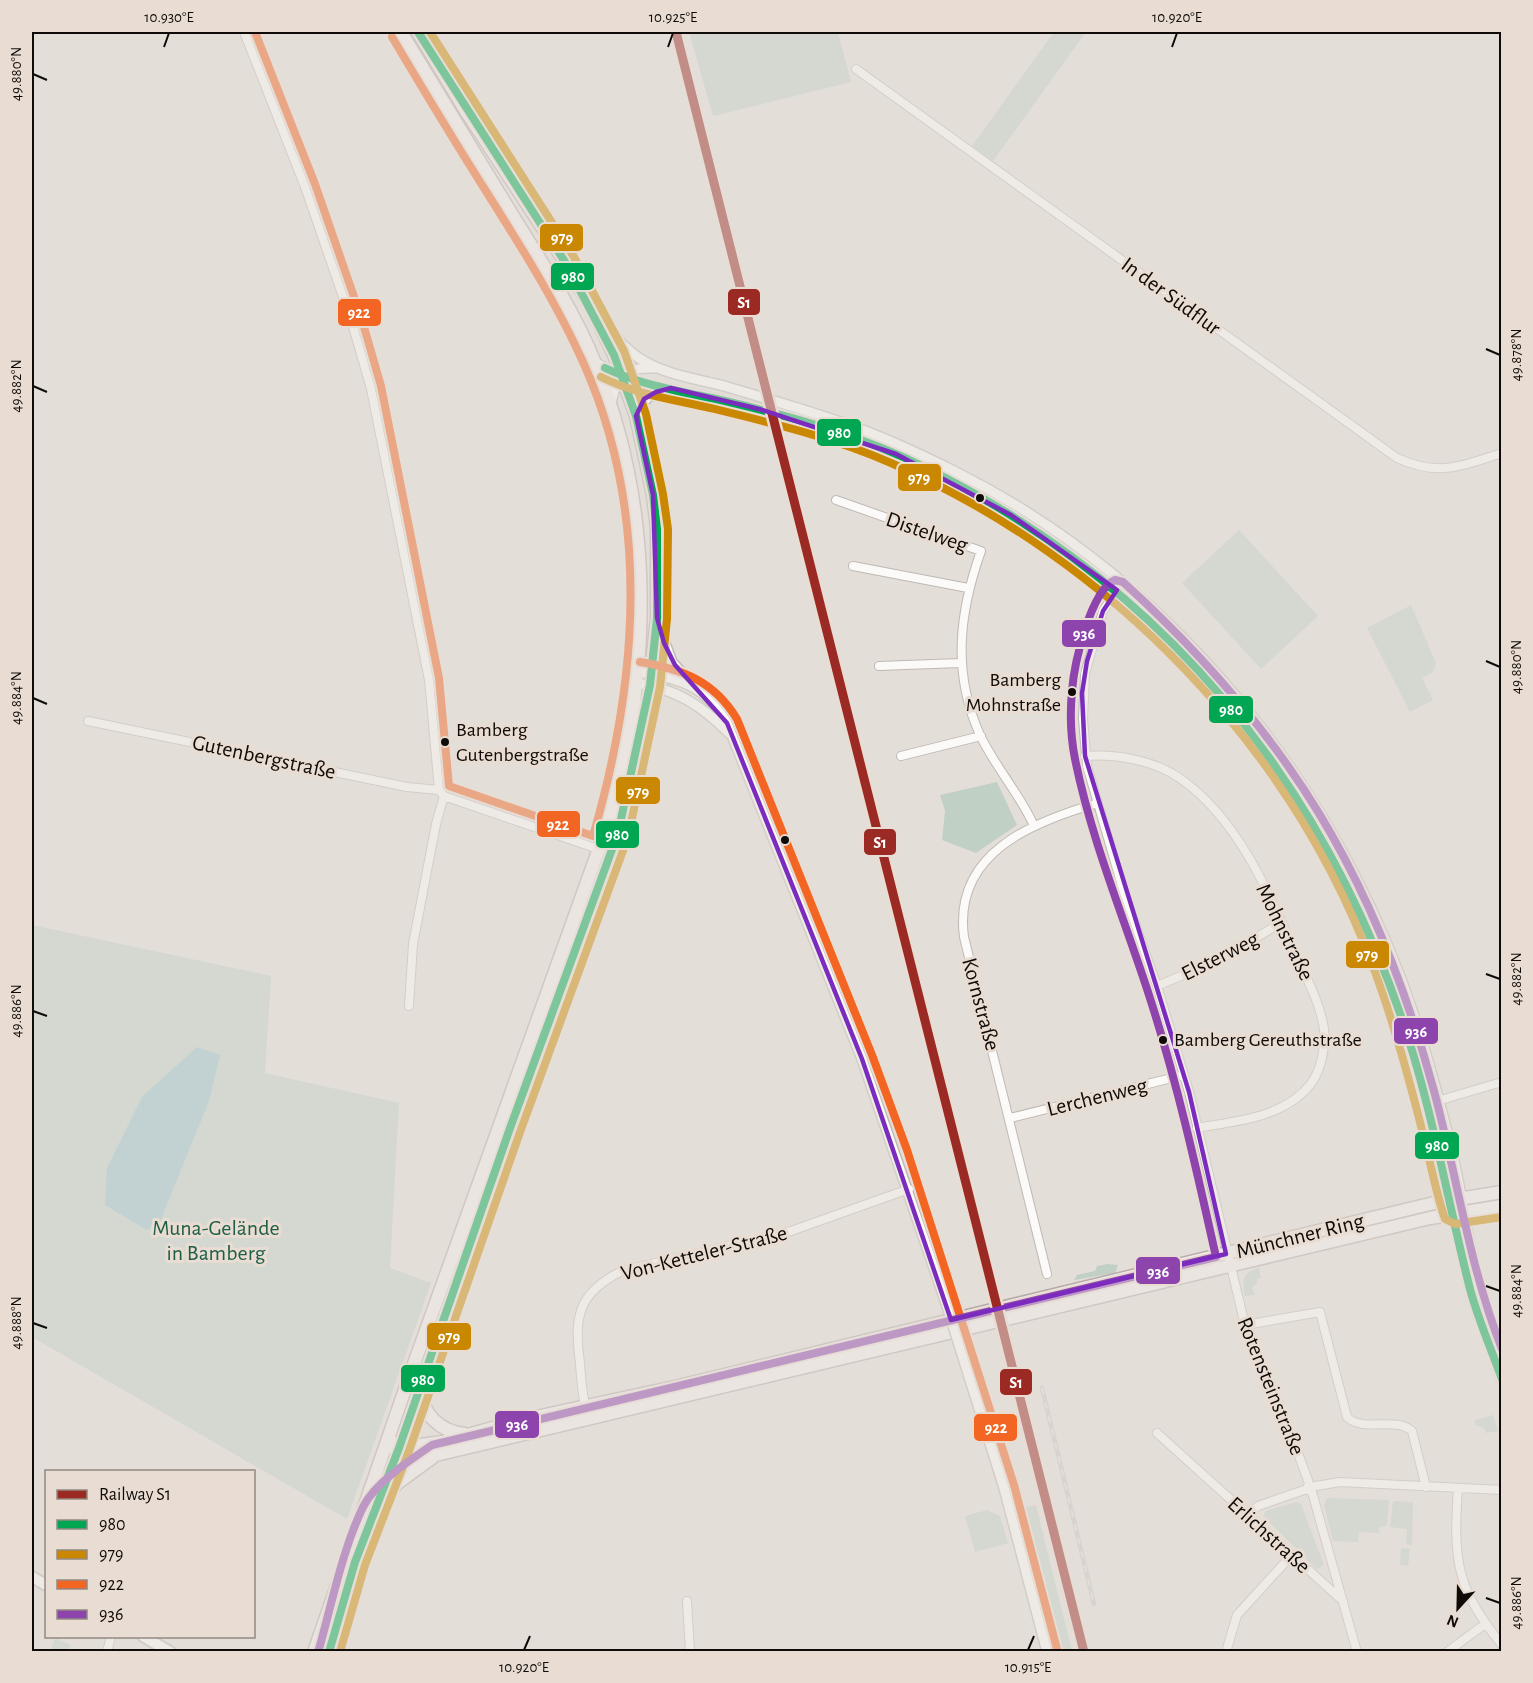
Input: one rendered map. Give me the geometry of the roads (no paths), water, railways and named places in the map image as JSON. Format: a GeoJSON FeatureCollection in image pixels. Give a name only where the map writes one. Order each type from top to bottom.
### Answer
{"type":"FeatureCollection","features":[{"type":"Feature","properties":{"kind":"main road"},"geometry":{"type":"LineString","coordinates":[[329,1652],[355,1562],[399,1448],[605,852],[623,768],[637,677],[642,612],[638,532],[627,464],[595,362],[550,277],[401,32]]}},
{"type":"Feature","properties":{"kind":"main road"},"geometry":{"type":"LineString","coordinates":[[314,1652],[391,1431],[605,852],[625,809],[650,679],[657,618],[657,529],[653,495],[636,416],[621,376],[593,311],[418,32]]}},
{"type":"Feature","properties":{"kind":"main road","name":"Münchner Ring"},"geometry":{"type":"LineString","coordinates":[[399,1448],[587,1411],[1228,1260],[1456,1199],[1502,1192]]}},
{"type":"Feature","properties":{"kind":"main road","name":"Münchner Ring"},"geometry":{"type":"LineString","coordinates":[[1228,1260],[1502,1206]]}},
{"type":"Feature","properties":{"kind":"main road"},"geometry":{"type":"LineString","coordinates":[[422,1382],[423,1405],[430,1416],[443,1428],[469,1435]]}},
{"type":"Feature","properties":{"kind":"main road","name":"Münchner Ring"},"geometry":{"type":"LineString","coordinates":[[436,1455],[587,1411]]}},
{"type":"Feature","properties":{"kind":"main road"},"geometry":{"type":"LineString","coordinates":[[391,1431],[399,1448],[412,1457],[436,1455]]}},
{"type":"Feature","properties":{"kind":"main road"},"geometry":{"type":"LineString","coordinates":[[380,1461],[399,1448]]}},
{"type":"Feature","properties":{"kind":"main road"},"geometry":{"type":"LineString","coordinates":[[373,1511],[399,1482],[436,1455]]}},
{"type":"Feature","properties":{"kind":"main road"},"geometry":{"type":"LineString","coordinates":[[146,1638],[170,1652]]}},
{"type":"Feature","properties":{"kind":"street"},"geometry":{"type":"LineString","coordinates":[[244,32],[305,187],[372,388],[429,680],[442,793],[412,950],[409,1006]]}},
{"type":"Feature","properties":{"kind":"street","name":"In der Südflur"},"geometry":{"type":"LineString","coordinates":[[856,69],[1397,458],[1414,466],[1444,470],[1502,453]]}},
{"type":"Feature","properties":{"kind":"street"},"geometry":{"type":"LineString","coordinates":[[593,311],[636,356],[659,368],[845,424],[927,458],[1000,497],[1044,524],[1098,563],[1161,617],[1250,713],[1287,763],[1323,818],[1381,930],[1414,1018],[1438,1101],[1477,1313],[1502,1380]]}},
{"type":"Feature","properties":{"kind":"street"},"geometry":{"type":"LineString","coordinates":[[595,362],[621,376],[804,421],[896,454],[1005,510],[1065,550],[1117,590],[1162,630],[1257,736],[1299,794],[1331,850],[1372,935],[1401,1016],[1456,1199]]}},
{"type":"Feature","properties":{"kind":"street"},"geometry":{"type":"LineString","coordinates":[[610,404],[614,388],[621,376],[633,368],[659,368]]}},
{"type":"Feature","properties":{"kind":"street"},"geometry":{"type":"LineString","coordinates":[[636,416],[640,405],[649,395],[672,388]]}},
{"type":"Feature","properties":{"kind":"street","name":"Distelweg"},"geometry":{"type":"LineString","coordinates":[[836,501],[981,551],[968,588],[962,626],[960,663],[966,694],[981,736],[1034,826]]}},
{"type":"Feature","properties":{"kind":"street","name":"Distelweg"},"geometry":{"type":"LineString","coordinates":[[853,566],[968,588]]}},
{"type":"Feature","properties":{"kind":"street","name":"Rotensteinstraße"},"geometry":{"type":"LineString","coordinates":[[1117,590],[1103,611],[1087,661],[1082,693],[1085,756],[1124,894],[1157,986],[1184,1075],[1245,1325],[1286,1418],[1311,1488],[1343,1601]]}},
{"type":"Feature","properties":{"kind":"street"},"geometry":{"type":"LineString","coordinates":[[657,618],[672,662],[720,710],[862,1059],[909,1189],[1004,1488],[1047,1652]]}},
{"type":"Feature","properties":{"kind":"street"},"geometry":{"type":"LineString","coordinates":[[879,666],[960,663]]}},
{"type":"Feature","properties":{"kind":"street"},"geometry":{"type":"LineString","coordinates":[[637,677],[692,684]]}},
{"type":"Feature","properties":{"kind":"street"},"geometry":{"type":"LineString","coordinates":[[650,679],[696,702],[732,736]]}},
{"type":"Feature","properties":{"kind":"street","name":"Gutenbergstraße"},"geometry":{"type":"LineString","coordinates":[[88,721],[442,793],[605,852]]}},
{"type":"Feature","properties":{"kind":"street"},"geometry":{"type":"LineString","coordinates":[[901,756],[981,736]]}},
{"type":"Feature","properties":{"kind":"street","name":"Mohnstraße"},"geometry":{"type":"LineString","coordinates":[[1085,756],[1143,762],[1180,779],[1197,793],[1216,813],[1251,864],[1282,922],[1318,1000],[1324,1032],[1320,1065],[1311,1084],[1299,1097],[1281,1108],[1257,1117],[1197,1128]]}},
{"type":"Feature","properties":{"kind":"street","name":"Kornstraße"},"geometry":{"type":"LineString","coordinates":[[1047,1274],[964,937],[962,918],[974,878],[989,855],[1034,826],[1064,813],[1098,803]]}},
{"type":"Feature","properties":{"kind":"street","name":"Elsterweg"},"geometry":{"type":"LineString","coordinates":[[1157,986],[1221,959],[1282,922]]}},
{"type":"Feature","properties":{"kind":"street","name":"Lerchenweg"},"geometry":{"type":"LineString","coordinates":[[1010,1118],[1184,1075]]}},
{"type":"Feature","properties":{"kind":"street"},"geometry":{"type":"LineString","coordinates":[[1426,1104],[1502,1082]]}},
{"type":"Feature","properties":{"kind":"street","name":"Von-Ketteler-Straße"},"geometry":{"type":"LineString","coordinates":[[587,1411],[577,1338],[577,1320],[591,1291],[604,1280],[622,1271],[791,1232],[909,1189]]}},
{"type":"Feature","properties":{"kind":"street"},"geometry":{"type":"LineString","coordinates":[[1245,1325],[1320,1312],[1347,1417],[1356,1422],[1409,1427],[1415,1437],[1426,1486]]}},
{"type":"Feature","properties":{"kind":"street","name":"Erlichstraße"},"geometry":{"type":"LineString","coordinates":[[1157,1433],[1343,1601]]}},
{"type":"Feature","properties":{"kind":"street"},"geometry":{"type":"LineString","coordinates":[[1248,1516],[1258,1506],[1311,1488],[1341,1482],[1502,1490]]}},
{"type":"Feature","properties":{"kind":"street"},"geometry":{"type":"LineString","coordinates":[[1458,1488],[1455,1539],[1458,1567],[1466,1590],[1485,1624],[1502,1645]]}},
{"type":"Feature","properties":{"kind":"street"},"geometry":{"type":"LineString","coordinates":[[1226,1652],[1237,1615],[1291,1556]]}},
{"type":"Feature","properties":{"kind":"street"},"geometry":{"type":"LineString","coordinates":[[687,1601],[690,1652]]}},
{"type":"Feature","properties":{"kind":"street"},"geometry":{"type":"LineString","coordinates":[[1343,1601],[1357,1652]]}},
{"type":"Feature","properties":{"kind":"street"},"geometry":{"type":"LineString","coordinates":[[1447,1652],[1485,1624]]}},
{"type":"Feature","properties":{"kind":"water"},"geometry":{"type":"Polygon","coordinates":[[[197,1047],[220,1055],[209,1101],[159,1224],[147,1230],[105,1205],[107,1168],[142,1097],[197,1047]]]}},
{"type":"Feature","properties":{"kind":"railway"},"geometry":{"type":"LineString","coordinates":[[1042,1388],[1094,1604]]}},
{"type":"Feature","properties":{"kind":"rail line","name":"S1"},"geometry":{"type":"LineString","coordinates":[[676,32],[1084,1652]]}},
{"type":"Feature","properties":{"kind":"place","name":"Bamberg Mohnstraße"},"geometry":{"type":"Point","coordinates":[1072,692]}},
{"type":"Feature","properties":{"kind":"place","name":"Bamberg Gutenbergstraße"},"geometry":{"type":"Point","coordinates":[445,742]}},
{"type":"Feature","properties":{"kind":"place","name":"Bamberg Gereuthstraße"},"geometry":{"type":"Point","coordinates":[1163,1040]}},
{"type":"Feature","properties":{"kind":"park label","name":"Muna-Gelände in Bamberg"},"geometry":{"type":"Point","coordinates":[216,1240]}}]}
